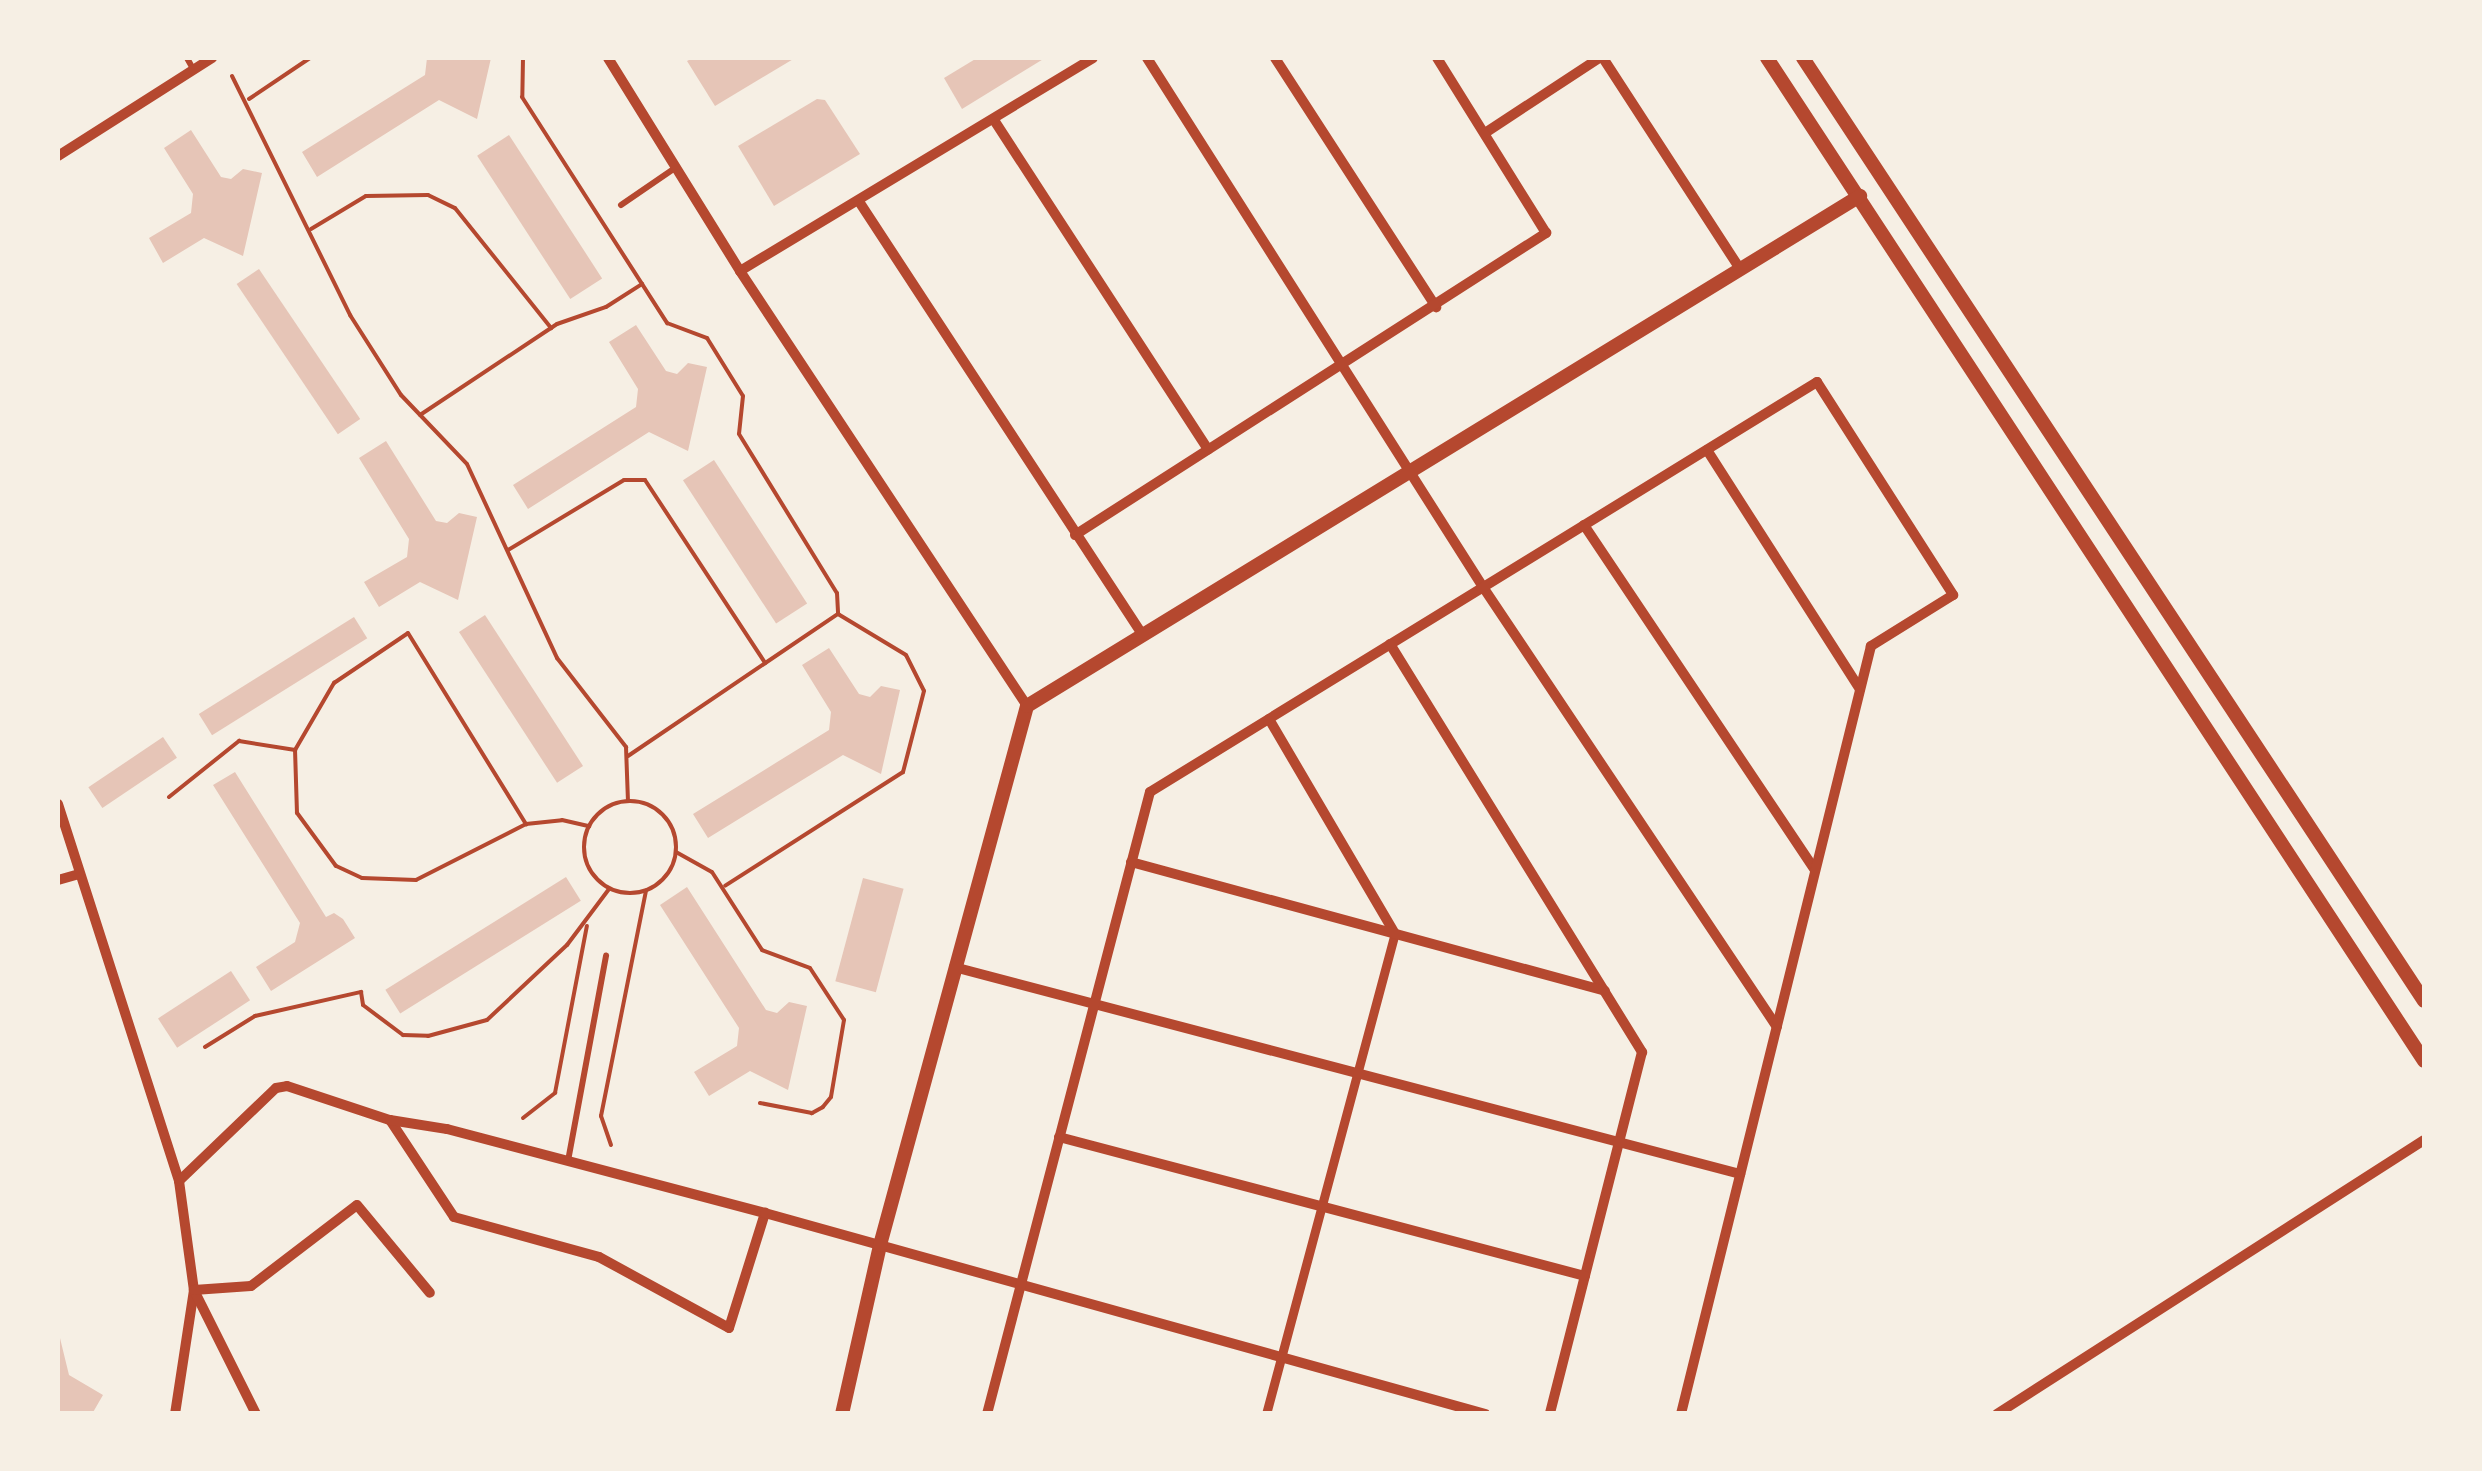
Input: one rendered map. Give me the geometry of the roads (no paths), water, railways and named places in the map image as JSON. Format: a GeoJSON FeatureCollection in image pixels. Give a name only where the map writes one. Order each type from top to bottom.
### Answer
{"type":"FeatureCollection","features":[{"type":"Feature","properties":{"kind":"street"},"geometry":{"type":"LineString","coordinates":[[58,156],[212,58]]}},
{"type":"Feature","properties":{"kind":"street"},"geometry":{"type":"LineString","coordinates":[[608,58],[740,271],[1026,706]]}},
{"type":"Feature","properties":{"kind":"street"},"geometry":{"type":"LineString","coordinates":[[740,271],[860,203],[1094,58]]}},
{"type":"Feature","properties":{"kind":"street"},"geometry":{"type":"LineString","coordinates":[[1147,58],[1484,587],[1777,1027]]}},
{"type":"Feature","properties":{"kind":"street"},"geometry":{"type":"LineString","coordinates":[[1275,58],[1436,307]]}},
{"type":"Feature","properties":{"kind":"street"},"geometry":{"type":"LineString","coordinates":[[1076,535],[1436,307],[1546,232],[1437,58]]}},
{"type":"Feature","properties":{"kind":"street"},"geometry":{"type":"LineString","coordinates":[[1484,134],[1601,58],[1740,269]]}},
{"type":"Feature","properties":{"kind":"street"},"geometry":{"type":"LineString","coordinates":[[1768,58],[2424,1061]]}},
{"type":"Feature","properties":{"kind":"street"},"geometry":{"type":"LineString","coordinates":[[1803,58],[2424,1001]]}},
{"type":"Feature","properties":{"kind":"street"},"geometry":{"type":"LineString","coordinates":[[994,120],[1208,450]]}},
{"type":"Feature","properties":{"kind":"street"},"geometry":{"type":"LineString","coordinates":[[842,1414],[880,1245],[1026,706],[1414,473],[1860,196]]}},
{"type":"Feature","properties":{"kind":"street"},"geometry":{"type":"LineString","coordinates":[[860,203],[1142,634]]}},
{"type":"Feature","properties":{"kind":"street"},"geometry":{"type":"LineString","coordinates":[[987,1414],[1150,792],[1817,382],[1953,595],[1871,646],[1681,1414]]}},
{"type":"Feature","properties":{"kind":"street"},"geometry":{"type":"LineString","coordinates":[[1707,450],[1860,689]]}},
{"type":"Feature","properties":{"kind":"street"},"geometry":{"type":"LineString","coordinates":[[1584,525],[1815,870]]}},
{"type":"Feature","properties":{"kind":"street"},"geometry":{"type":"LineString","coordinates":[[1390,644],[1642,1052],[1550,1414]]}},
{"type":"Feature","properties":{"kind":"street"},"geometry":{"type":"LineString","coordinates":[[1266,1414],[1395,934],[1270,719]]}},
{"type":"Feature","properties":{"kind":"street"},"geometry":{"type":"LineString","coordinates":[[58,804],[179,1181],[194,1290],[175,1414]]}},
{"type":"Feature","properties":{"kind":"street"},"geometry":{"type":"LineString","coordinates":[[1132,862],[1605,991]]}},
{"type":"Feature","properties":{"kind":"street"},"geometry":{"type":"LineString","coordinates":[[58,880],[78,874]]}},
{"type":"Feature","properties":{"kind":"street"},"geometry":{"type":"LineString","coordinates":[[954,967],[1740,1174]]}},
{"type":"Feature","properties":{"kind":"street"},"geometry":{"type":"LineString","coordinates":[[179,1181],[276,1088],[287,1086],[390,1120],[568,1161],[764,1213],[1280,1361],[1485,1414]]}},
{"type":"Feature","properties":{"kind":"street"},"geometry":{"type":"LineString","coordinates":[[390,1120],[454,1218],[599,1257],[729,1328],[764,1213]]}},
{"type":"Feature","properties":{"kind":"street"},"geometry":{"type":"LineString","coordinates":[[1060,1137],[1586,1276]]}},
{"type":"Feature","properties":{"kind":"street"},"geometry":{"type":"LineString","coordinates":[[1997,1414],[2424,1140]]}},
{"type":"Feature","properties":{"kind":"street"},"geometry":{"type":"LineString","coordinates":[[194,1290],[251,1286],[357,1205],[430,1292]]}},
{"type":"Feature","properties":{"kind":"street"},"geometry":{"type":"LineString","coordinates":[[194,1290],[256,1414]]}},
{"type":"Feature","properties":{"kind":"lane"},"geometry":{"type":"LineString","coordinates":[[187,58],[194,68]]}},
{"type":"Feature","properties":{"kind":"lane"},"geometry":{"type":"LineString","coordinates":[[621,205],[676,168]]}},
{"type":"Feature","properties":{"kind":"lane"},"geometry":{"type":"LineString","coordinates":[[568,1161],[606,955]]}}]}
